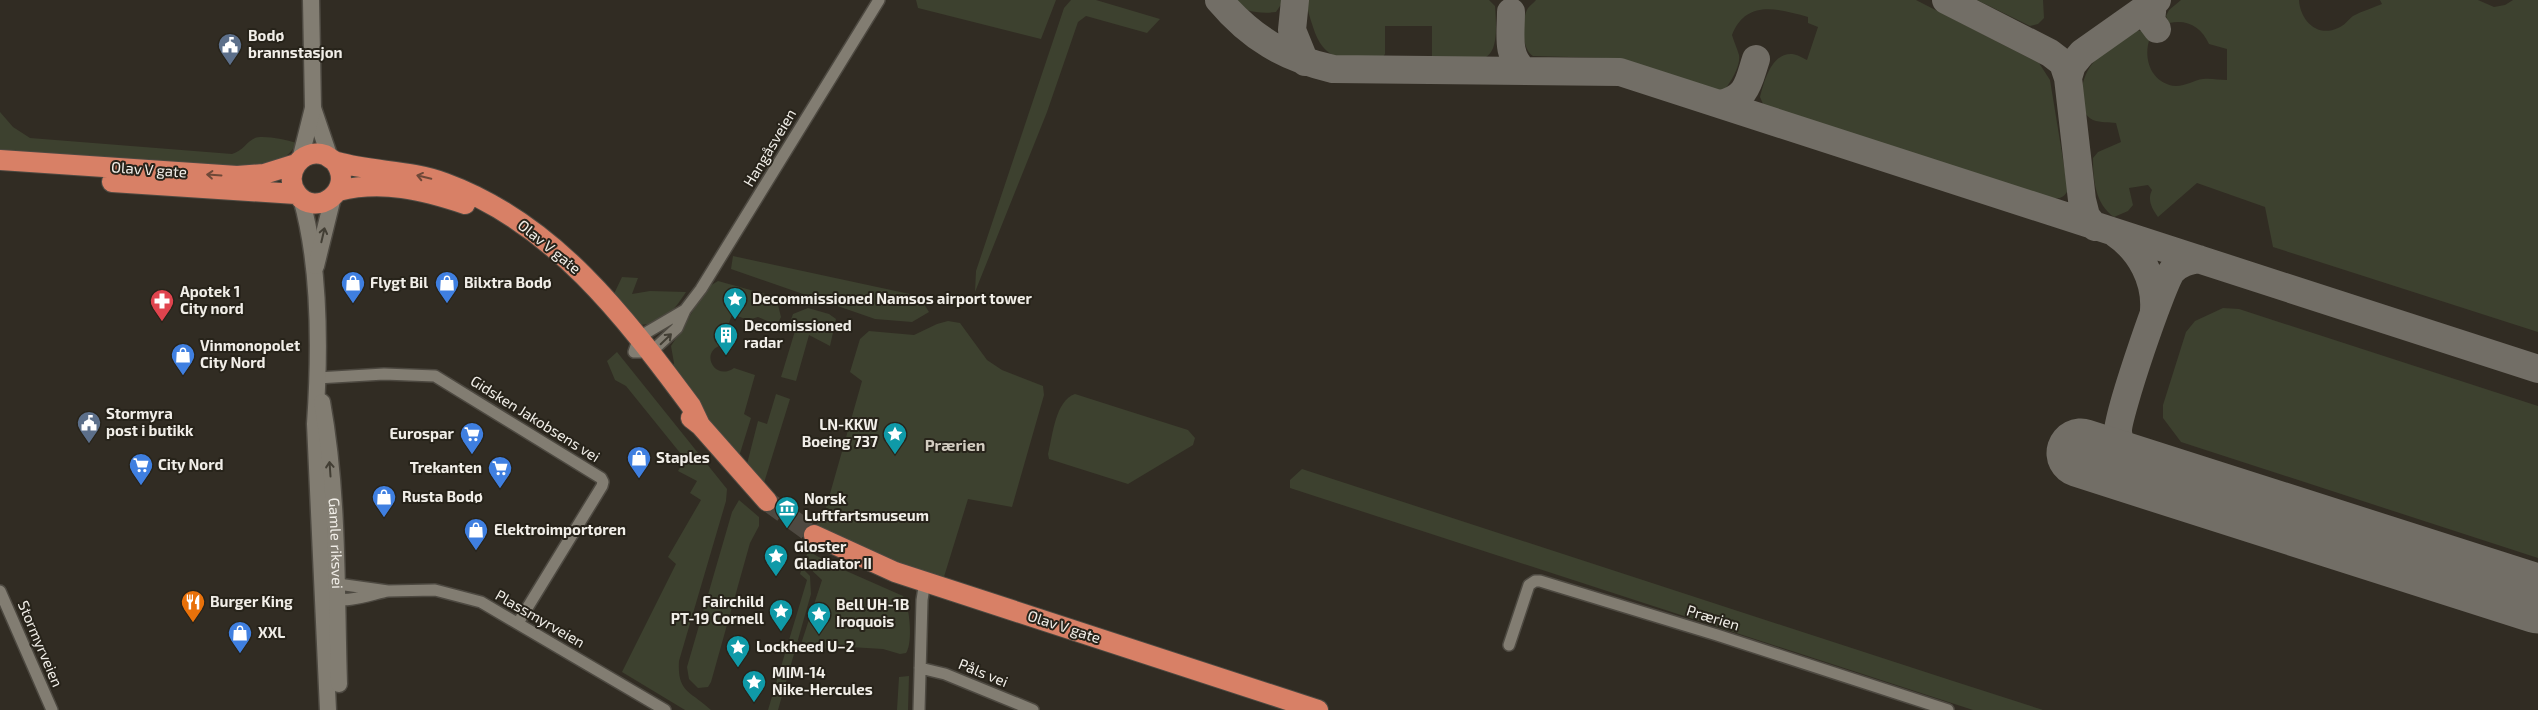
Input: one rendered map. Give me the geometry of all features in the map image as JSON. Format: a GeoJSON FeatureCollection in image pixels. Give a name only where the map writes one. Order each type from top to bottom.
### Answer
{"type":"FeatureCollection","features":[{"type":"Feature","properties":{"kind":"highway","name":"Olav V gate"},"geometry":{"type":"LineString","coordinates":[[0,160],[237,176],[264,174],[298,162],[313,154],[332,160],[423,176],[444,182],[484,200],[538,235],[576,267],[606,296],[641,347],[691,406],[700,425],[767,501]]}},
{"type":"Feature","properties":{"kind":"highway"},"geometry":{"type":"LineString","coordinates":[[332,160],[341,176],[335,194]]}},
{"type":"Feature","properties":{"kind":"highway"},"geometry":{"type":"LineString","coordinates":[[298,162],[291,177],[299,196]]}},
{"type":"Feature","properties":{"kind":"highway","name":"Olav V gate"},"geometry":{"type":"LineString","coordinates":[[0,173],[299,196],[317,203],[335,194],[371,185],[416,190],[441,196],[486,214],[516,232],[555,264],[641,347]]}},
{"type":"Feature","properties":{"kind":"highway","name":"Olav V gate"},"geometry":{"type":"LineString","coordinates":[[814,535],[871,562],[925,581],[1318,710]]}},
{"type":"Feature","properties":{"kind":"street"},"geometry":{"type":"LineString","coordinates":[[298,162],[313,108],[310,0]]}},
{"type":"Feature","properties":{"kind":"street","name":"Hangåsveien"},"geometry":{"type":"LineString","coordinates":[[685,310],[701,289],[878,0]]}},
{"type":"Feature","properties":{"kind":"street"},"geometry":{"type":"LineString","coordinates":[[313,108],[332,160]]}},
{"type":"Feature","properties":{"kind":"street","name":"Gamle riksvei"},"geometry":{"type":"LineString","coordinates":[[315,274],[335,194]]}},
{"type":"Feature","properties":{"kind":"street","name":"Gamle riksvei"},"geometry":{"type":"LineString","coordinates":[[299,196],[306,218],[315,274],[317,378],[327,424],[333,591],[340,710]]}},
{"type":"Feature","properties":{"kind":"street"},"geometry":{"type":"LineString","coordinates":[[641,347],[677,328],[685,310]]}},
{"type":"Feature","properties":{"kind":"street"},"geometry":{"type":"LineString","coordinates":[[641,347],[685,310]]}},
{"type":"Feature","properties":{"kind":"street","name":"Gidsken Jakobsens vei"},"geometry":{"type":"LineString","coordinates":[[317,378],[414,374],[435,376],[601,478],[604,482],[602,486],[518,623]]}},
{"type":"Feature","properties":{"kind":"street"},"geometry":{"type":"LineString","coordinates":[[919,710],[922,600],[925,581]]}},
{"type":"Feature","properties":{"kind":"street","name":"Prærien"},"geometry":{"type":"LineString","coordinates":[[1510,645],[1529,585],[1535,581],[1540,581],[1717,635],[1948,710]]}},
{"type":"Feature","properties":{"kind":"street","name":"Plassmyrveien"},"geometry":{"type":"LineString","coordinates":[[333,591],[434,590],[481,602],[665,710]]}},
{"type":"Feature","properties":{"kind":"street","name":"Stormyrveien"},"geometry":{"type":"LineString","coordinates":[[0,591],[52,710]]}},
{"type":"Feature","properties":{"kind":"street","name":"Gamle riksvei"},"geometry":{"type":"LineString","coordinates":[[328,710],[333,591]]}},
{"type":"Feature","properties":{"kind":"street","name":"Plassmyrveien"},"geometry":{"type":"LineString","coordinates":[[333,591],[388,591]]}},
{"type":"Feature","properties":{"kind":"street","name":"Påls vei"},"geometry":{"type":"LineString","coordinates":[[920,668],[945,674],[1033,710]]}},
{"type":"Feature","properties":{"kind":"green space"},"geometry":{"type":"Polygon","coordinates":[[[916,0],[1056,0],[1041,39],[918,8],[916,0]]]}},
{"type":"Feature","properties":{"kind":"green space"},"geometry":{"type":"Polygon","coordinates":[[[1071,0],[1096,0],[1160,19],[1147,33],[1086,16],[1078,22],[1047,112],[975,292],[976,271],[1064,8],[1071,0]]]}},
{"type":"Feature","properties":{"kind":"green space"},"geometry":{"type":"Polygon","coordinates":[[[1231,0],[1284,0],[1276,12],[1264,13],[1246,10],[1231,0]]]}},
{"type":"Feature","properties":{"kind":"green space"},"geometry":{"type":"Polygon","coordinates":[[[1306,0],[1489,0],[1495,6],[1495,41],[1492,51],[1486,57],[1477,60],[1466,62],[1432,61],[1432,26],[1385,26],[1385,54],[1380,61],[1347,60],[1330,54],[1323,48],[1313,27],[1306,0]]]}},
{"type":"Feature","properties":{"kind":"green space"},"geometry":{"type":"Polygon","coordinates":[[[1536,0],[1916,0],[2039,63],[2050,80],[2068,190],[2061,197],[2051,198],[1773,109],[1763,104],[1760,97],[1764,84],[1774,63],[1779,58],[1792,54],[1807,60],[1818,27],[1808,23],[1808,17],[1774,10],[1763,10],[1745,16],[1732,35],[1739,55],[1737,68],[1725,89],[1716,91],[1630,62],[1606,58],[1533,56],[1526,47],[1523,27],[1528,8],[1536,0]]]}},
{"type":"Feature","properties":{"kind":"green space"},"geometry":{"type":"Polygon","coordinates":[[[1977,0],[2043,0],[2044,18],[2038,24],[2030,26],[1977,0]]]}},
{"type":"Feature","properties":{"kind":"green space"},"geometry":{"type":"Polygon","coordinates":[[[2181,0],[2299,0],[2306,20],[2317,29],[2323,31],[2340,27],[2353,16],[2382,4],[2380,0],[2478,0],[2494,7],[2505,5],[2513,0],[2538,0],[2538,332],[2273,247],[2265,207],[2197,183],[2158,217],[2151,204],[2152,190],[2148,185],[2129,188],[2133,205],[2128,211],[2114,217],[2108,212],[2096,190],[2093,158],[2098,152],[2121,142],[2116,123],[2093,120],[2087,116],[2083,109],[2081,102],[2082,85],[2088,70],[2096,59],[2134,30],[2142,31],[2150,38],[2147,54],[2148,62],[2155,75],[2161,81],[2176,86],[2203,79],[2227,80],[2227,49],[2209,44],[2198,29],[2188,23],[2169,23],[2166,16],[2169,10],[2181,0]]]}},
{"type":"Feature","properties":{"kind":"green space"},"geometry":{"type":"Polygon","coordinates":[[[0,112],[13,127],[30,138],[232,154],[259,137],[276,138],[296,143],[292,150],[282,159],[245,169],[0,154],[0,112]]]}},
{"type":"Feature","properties":{"kind":"green space"},"geometry":{"type":"Polygon","coordinates":[[[733,256],[919,296],[929,312],[912,322],[875,319],[731,269],[733,256]]]}},
{"type":"Feature","properties":{"kind":"green space"},"geometry":{"type":"Polygon","coordinates":[[[622,277],[638,278],[632,294],[650,291],[686,292],[672,311],[661,320],[638,325],[613,296],[622,277]]]}},
{"type":"Feature","properties":{"kind":"green space"},"geometry":{"type":"Polygon","coordinates":[[[718,281],[769,295],[777,301],[781,317],[777,325],[758,317],[748,320],[732,314],[722,345],[715,348],[711,353],[710,359],[712,364],[720,371],[734,368],[755,375],[744,414],[751,418],[737,463],[671,372],[674,363],[671,346],[708,287],[718,281]]]}},
{"type":"Feature","properties":{"kind":"green space"},"geometry":{"type":"Polygon","coordinates":[[[808,308],[829,314],[836,319],[830,346],[809,335],[796,381],[781,377],[795,331],[788,328],[793,314],[808,308]]]}},
{"type":"Feature","properties":{"kind":"green space"},"geometry":{"type":"Polygon","coordinates":[[[2223,308],[2239,309],[2538,406],[2538,558],[2181,442],[2163,418],[2163,405],[2186,332],[2195,321],[2223,308]]]}},
{"type":"Feature","properties":{"kind":"green space"},"geometry":{"type":"Polygon","coordinates":[[[948,321],[960,323],[987,360],[1002,370],[1043,386],[1044,395],[1012,507],[968,499],[943,580],[893,562],[816,529],[818,520],[822,522],[862,381],[850,372],[860,339],[869,331],[914,335],[948,321]]]}},
{"type":"Feature","properties":{"kind":"green space"},"geometry":{"type":"Polygon","coordinates":[[[617,352],[727,489],[726,501],[679,661],[680,679],[683,686],[711,710],[685,710],[622,672],[676,564],[668,557],[701,500],[690,493],[697,481],[678,471],[685,459],[626,386],[615,380],[607,361],[617,352]]]}},
{"type":"Feature","properties":{"kind":"green space"},"geometry":{"type":"Polygon","coordinates":[[[776,394],[790,399],[763,486],[746,468],[758,421],[767,424],[776,394]]]}},
{"type":"Feature","properties":{"kind":"green space"},"geometry":{"type":"Polygon","coordinates":[[[1075,394],[1188,430],[1195,438],[1193,445],[1128,484],[1049,459],[1048,454],[1053,429],[1059,411],[1068,398],[1075,394]]]}},
{"type":"Feature","properties":{"kind":"green space"},"geometry":{"type":"Polygon","coordinates":[[[1302,469],[2043,710],[1973,710],[1290,488],[1290,480],[1302,469]]]}},
{"type":"Feature","properties":{"kind":"green space"},"geometry":{"type":"Polygon","coordinates":[[[739,500],[759,517],[759,526],[750,543],[711,682],[708,687],[698,688],[689,679],[687,667],[732,512],[739,500]]]}},
{"type":"Feature","properties":{"kind":"green space"},"geometry":{"type":"Polygon","coordinates":[[[808,551],[835,566],[903,596],[910,624],[906,653],[900,654],[883,649],[850,647],[816,649],[804,645],[802,641],[822,580],[804,563],[808,551]]]}},
{"type":"Feature","properties":{"kind":"green space"},"geometry":{"type":"Polygon","coordinates":[[[802,568],[810,576],[811,594],[778,710],[768,710],[807,580],[800,574],[802,568]]]}},
{"type":"Feature","properties":{"kind":"green space"},"geometry":{"type":"Polygon","coordinates":[[[909,676],[908,710],[897,710],[899,677],[909,676]]]}},
{"type":"Feature","properties":{"kind":"taxiway"},"geometry":{"type":"LineString","coordinates":[[1219,0],[1256,36],[1270,45],[1299,59],[1333,69],[1620,72],[2538,369]]}},
{"type":"Feature","properties":{"kind":"taxiway"},"geometry":{"type":"LineString","coordinates":[[1295,0],[1292,30],[1305,62]]}},
{"type":"Feature","properties":{"kind":"taxiway"},"geometry":{"type":"LineString","coordinates":[[1946,0],[2050,53],[2063,63],[2068,78],[2082,200],[2086,216],[2095,227]]}},
{"type":"Feature","properties":{"kind":"taxiway"},"geometry":{"type":"LineString","coordinates":[[2068,78],[2072,65],[2082,53],[2157,0]]}},
{"type":"Feature","properties":{"kind":"taxiway"},"geometry":{"type":"LineString","coordinates":[[2153,2],[2151,21],[2157,29]]}},
{"type":"Feature","properties":{"kind":"taxiway"},"geometry":{"type":"LineString","coordinates":[[1511,12],[1510,36],[1512,52],[1514,59],[1524,71]]}},
{"type":"Feature","properties":{"kind":"taxiway"},"geometry":{"type":"LineString","coordinates":[[1720,104],[1736,98],[1742,93],[1746,88],[1756,59]]}},
{"type":"Feature","properties":{"kind":"taxiway"},"geometry":{"type":"LineString","coordinates":[[2116,234],[2140,258],[2152,288],[2154,310]]}},
{"type":"Feature","properties":{"kind":"taxiway"},"geometry":{"type":"LineString","coordinates":[[2135,470],[2124,452],[2118,432],[2132,377],[2159,299],[2172,271],[2184,263],[2199,259]]}},
{"type":"Feature","properties":{"kind":"runway"},"geometry":{"type":"LineString","coordinates":[[2081,453],[2538,599]]}},
{"type":"Feature","properties":{"kind":"tunnel"},"geometry":{"type":"LineString","coordinates":[[767,501],[814,535]]}},
{"type":"Feature","properties":{"kind":"place","name":"Bodø brannstasjon"},"geometry":{"type":"Point","coordinates":[230,66]}},
{"type":"Feature","properties":{"kind":"place","name":"Flygt Bil"},"geometry":{"type":"Point","coordinates":[353,304]}},
{"type":"Feature","properties":{"kind":"place","name":"Bilxtra Bodø"},"geometry":{"type":"Point","coordinates":[447,304]}},
{"type":"Feature","properties":{"kind":"place","name":"Decommissioned Namsos airport tower"},"geometry":{"type":"Point","coordinates":[735,320]}},
{"type":"Feature","properties":{"kind":"place","name":"Apotek 1 City nord"},"geometry":{"type":"Point","coordinates":[162,322]}},
{"type":"Feature","properties":{"kind":"place","name":"Decomissioned radar"},"geometry":{"type":"Point","coordinates":[726,356]}},
{"type":"Feature","properties":{"kind":"place","name":"Vinmonopolet City Nord"},"geometry":{"type":"Point","coordinates":[183,376]}},
{"type":"Feature","properties":{"kind":"place","name":"Stormyra post i butikk"},"geometry":{"type":"Point","coordinates":[89,444]}},
{"type":"Feature","properties":{"kind":"place","name":"Eurospar"},"geometry":{"type":"Point","coordinates":[472,455]}},
{"type":"Feature","properties":{"kind":"place","name":"LN-KKW Boeing 737"},"geometry":{"type":"Point","coordinates":[895,455]}},
{"type":"Feature","properties":{"kind":"place","name":"Staples"},"geometry":{"type":"Point","coordinates":[639,479]}},
{"type":"Feature","properties":{"kind":"place","name":"City Nord"},"geometry":{"type":"Point","coordinates":[141,486]}},
{"type":"Feature","properties":{"kind":"place","name":"Trekanten"},"geometry":{"type":"Point","coordinates":[500,489]}},
{"type":"Feature","properties":{"kind":"place","name":"Rusta Bodø"},"geometry":{"type":"Point","coordinates":[384,518]}},
{"type":"Feature","properties":{"kind":"place","name":"Norsk Luftfartsmuseum"},"geometry":{"type":"Point","coordinates":[787,529]}},
{"type":"Feature","properties":{"kind":"place","name":"Elektroimportøren"},"geometry":{"type":"Point","coordinates":[476,551]}},
{"type":"Feature","properties":{"kind":"place","name":"Gloster Gladiator II"},"geometry":{"type":"Point","coordinates":[776,577]}},
{"type":"Feature","properties":{"kind":"place","name":"Burger King"},"geometry":{"type":"Point","coordinates":[193,623]}},
{"type":"Feature","properties":{"kind":"place","name":"Fairchild PT-19 Cornell"},"geometry":{"type":"Point","coordinates":[781,632]}},
{"type":"Feature","properties":{"kind":"place","name":"Bell UH-1B Iroquois"},"geometry":{"type":"Point","coordinates":[819,635]}},
{"type":"Feature","properties":{"kind":"place","name":"XXL"},"geometry":{"type":"Point","coordinates":[240,654]}},
{"type":"Feature","properties":{"kind":"place","name":"Lockheed U–2"},"geometry":{"type":"Point","coordinates":[738,668]}},
{"type":"Feature","properties":{"kind":"place","name":"MIM-14 Nike-Hercules"},"geometry":{"type":"Point","coordinates":[754,703]}},
{"type":"Feature","properties":{"kind":"district","name":"Prærien"},"geometry":{"type":"Point","coordinates":[955,445]}}]}
